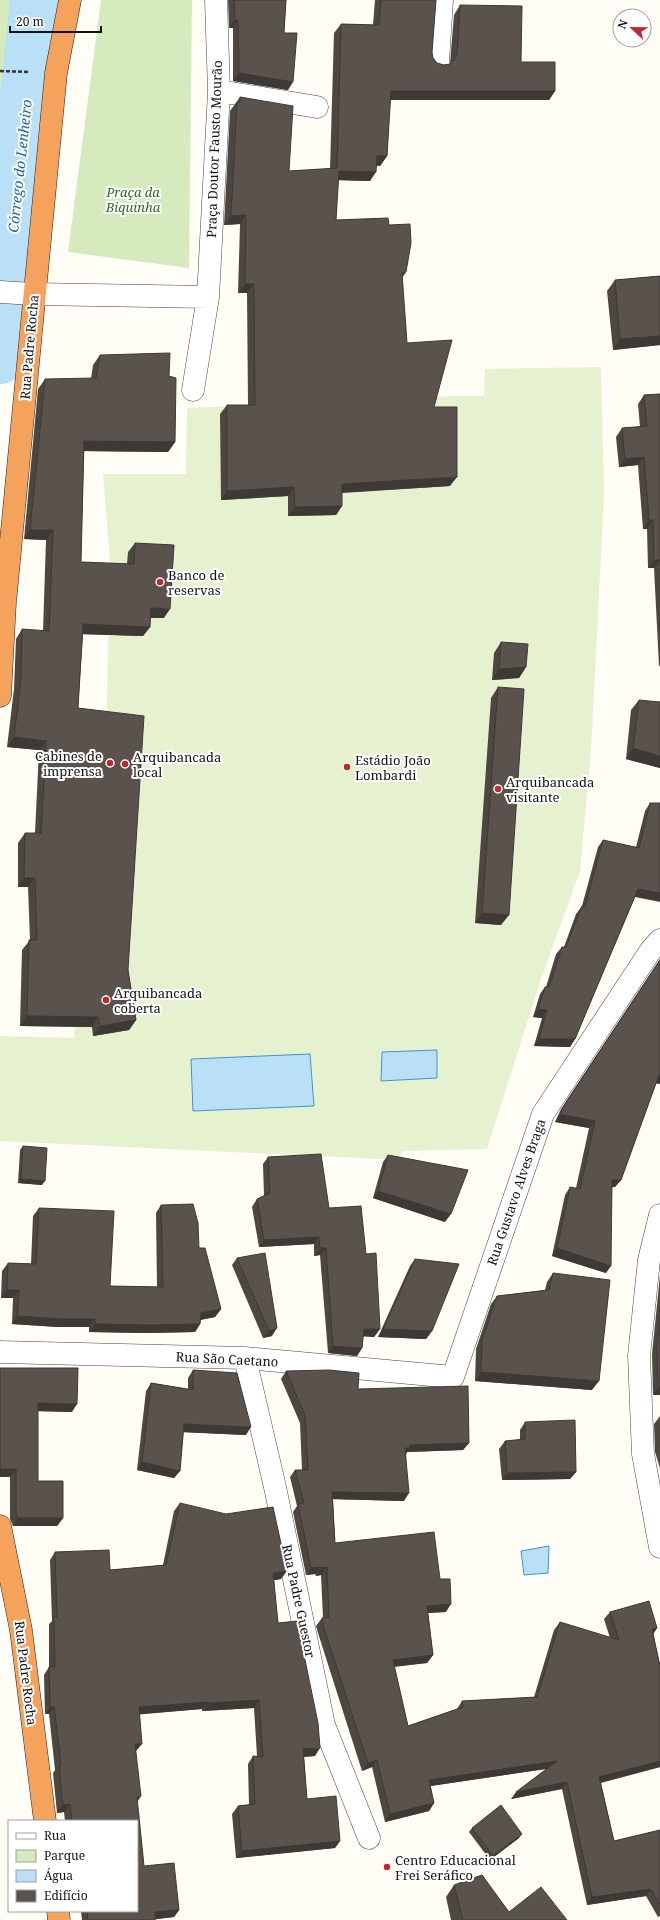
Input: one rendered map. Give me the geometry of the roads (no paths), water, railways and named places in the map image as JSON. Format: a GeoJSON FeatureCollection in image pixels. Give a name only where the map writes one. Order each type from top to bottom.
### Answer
{"type":"FeatureCollection","features":[{"type":"Feature","properties":{"kind":"highway","name":"Rua Padre Rocha"},"geometry":{"type":"LineString","coordinates":[[0,696],[18,293],[70,0]]}},
{"type":"Feature","properties":{"kind":"highway","name":"Rua Padre Rocha"},"geometry":{"type":"LineString","coordinates":[[0,1526],[21,1630],[45,1820]]}},
{"type":"Feature","properties":{"kind":"street","name":"Praça Doutor Fausto Mourão"},"geometry":{"type":"LineString","coordinates":[[193,390],[208,297],[219,91],[216,0]]}},
{"type":"Feature","properties":{"kind":"street"},"geometry":{"type":"LineString","coordinates":[[438,62],[442,0]]}},
{"type":"Feature","properties":{"kind":"street"},"geometry":{"type":"LineString","coordinates":[[219,91],[316,107]]}},
{"type":"Feature","properties":{"kind":"street"},"geometry":{"type":"LineString","coordinates":[[18,293],[208,297]]}},
{"type":"Feature","properties":{"kind":"street","name":"Rua Gustavo Alves Braga"},"geometry":{"type":"LineString","coordinates":[[453,1377],[543,1114],[651,950],[660,940]]}},
{"type":"Feature","properties":{"kind":"street"},"geometry":{"type":"LineString","coordinates":[[660,1215],[649,1260],[639,1356],[643,1454],[660,1546]]}},
{"type":"Feature","properties":{"kind":"street","name":"Rua São Caetano"},"geometry":{"type":"LineString","coordinates":[[0,1352],[245,1358],[453,1377]]}},
{"type":"Feature","properties":{"kind":"street","name":"Rua Padre Guestor"},"geometry":{"type":"LineString","coordinates":[[245,1358],[277,1495],[324,1725],[369,1838]]}},
{"type":"Feature","properties":{"kind":"water"},"geometry":{"type":"Polygon","coordinates":[[[437,1050],[437,1078],[381,1081],[382,1052],[437,1050]]]}},
{"type":"Feature","properties":{"kind":"water"},"geometry":{"type":"Polygon","coordinates":[[[310,1054],[314,1106],[193,1111],[191,1059],[310,1054]]]}},
{"type":"Feature","properties":{"kind":"water"},"geometry":{"type":"Polygon","coordinates":[[[549,1546],[548,1573],[524,1575],[521,1551],[549,1546]]]}},
{"type":"Feature","properties":{"kind":"waterway","name":"Córrego do Lenheiro"},"geometry":{"type":"LineString","coordinates":[[0,357],[37,0]]}},
{"type":"Feature","properties":{"kind":"place","name":"Banco de reservas"},"geometry":{"type":"Point","coordinates":[160,582]}},
{"type":"Feature","properties":{"kind":"place","name":"Cabines de imprensa"},"geometry":{"type":"Point","coordinates":[110,763]}},
{"type":"Feature","properties":{"kind":"place","name":"Arquibancada local"},"geometry":{"type":"Point","coordinates":[125,764]}},
{"type":"Feature","properties":{"kind":"place","name":"Estádio João Lombardi"},"geometry":{"type":"Point","coordinates":[347,767]}},
{"type":"Feature","properties":{"kind":"place","name":"Arquibancada visitante"},"geometry":{"type":"Point","coordinates":[498,789]}},
{"type":"Feature","properties":{"kind":"place","name":"Arquibancada coberta"},"geometry":{"type":"Point","coordinates":[106,1000]}},
{"type":"Feature","properties":{"kind":"place","name":"Centro Educacional Frei Seráfico"},"geometry":{"type":"Point","coordinates":[387,1867]}},
{"type":"Feature","properties":{"kind":"park label","name":"Praça da Biquinha"},"geometry":{"type":"Point","coordinates":[133,200]}}]}
